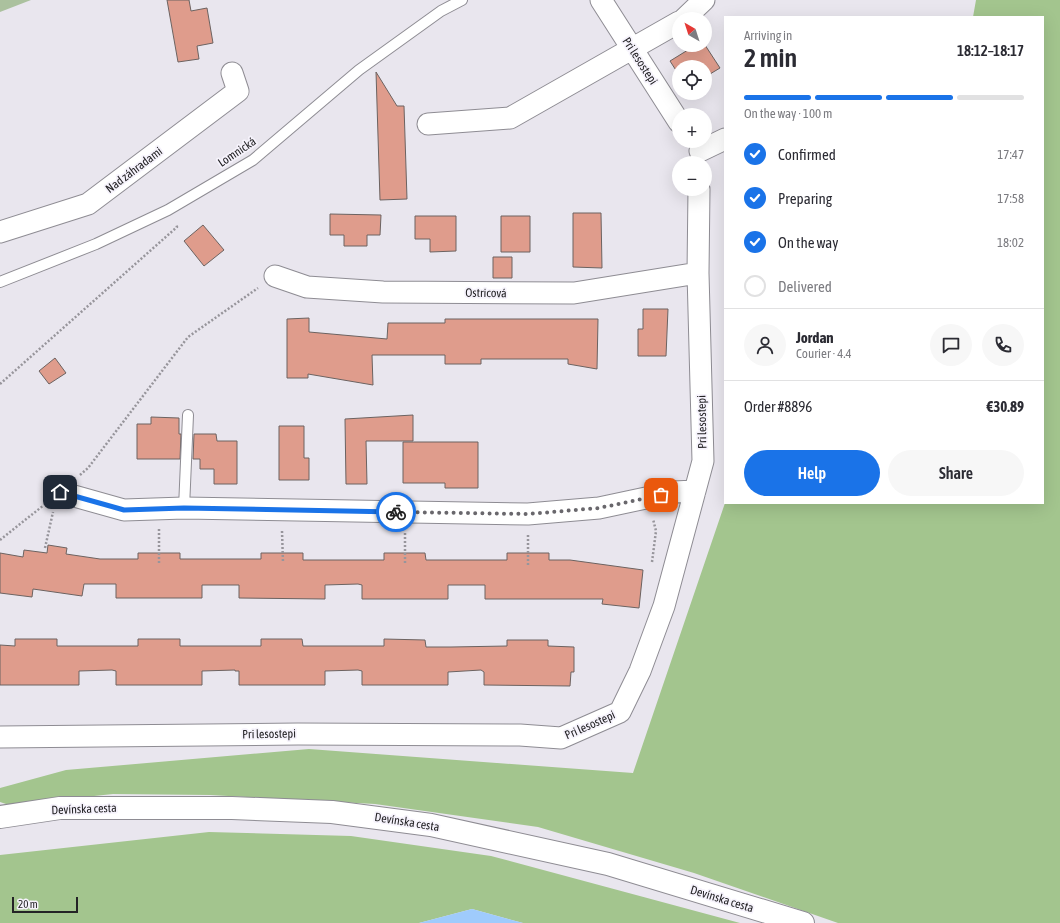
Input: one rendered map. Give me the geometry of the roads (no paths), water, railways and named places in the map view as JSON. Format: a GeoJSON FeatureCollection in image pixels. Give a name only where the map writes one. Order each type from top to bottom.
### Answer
{"type":"FeatureCollection","features":[{"type":"Feature","properties":{"kind":"street","name":"Pri lesostepi"},"geometry":{"type":"LineString","coordinates":[[600,0],[672,111]]}},
{"type":"Feature","properties":{"kind":"street"},"geometry":{"type":"LineString","coordinates":[[691,12],[704,0]]}},
{"type":"Feature","properties":{"kind":"street"},"geometry":{"type":"LineString","coordinates":[[428,124],[510,118],[672,26]]}},
{"type":"Feature","properties":{"kind":"street","name":"Nad záhradami"},"geometry":{"type":"LineString","coordinates":[[0,232],[88,204],[238,91],[232,73]]}},
{"type":"Feature","properties":{"kind":"street"},"geometry":{"type":"LineString","coordinates":[[697,152],[724,138]]}},
{"type":"Feature","properties":{"kind":"street","name":"Pri lesostepi"},"geometry":{"type":"LineString","coordinates":[[0,738],[306,734],[520,735],[561,738],[620,712],[640,671],[664,606],[703,461],[698,273],[699,196]]}},
{"type":"Feature","properties":{"kind":"street","name":"Ostricová"},"geometry":{"type":"LineString","coordinates":[[274,276],[307,287],[383,292],[574,293],[698,273]]}},
{"type":"Feature","properties":{"kind":"street"},"geometry":{"type":"LineString","coordinates":[[60,492],[124,510],[184,508],[528,514],[599,508],[674,492],[695,491]]}},
{"type":"Feature","properties":{"kind":"street","name":"Devínska cesta"},"geometry":{"type":"LineString","coordinates":[[0,817],[60,808],[232,808],[347,814],[431,825],[608,864],[803,923]]}},
{"type":"Feature","properties":{"kind":"lane","name":"Lomnická"},"geometry":{"type":"LineString","coordinates":[[0,282],[96,244],[168,210],[253,160],[359,70],[441,11],[462,0]]}},
{"type":"Feature","properties":{"kind":"lane"},"geometry":{"type":"LineString","coordinates":[[184,508],[188,415]]}},
{"type":"Feature","properties":{"kind":"water"},"geometry":{"type":"Polygon","coordinates":[[[472,909],[523,923],[419,923],[472,909]]]}}]}
